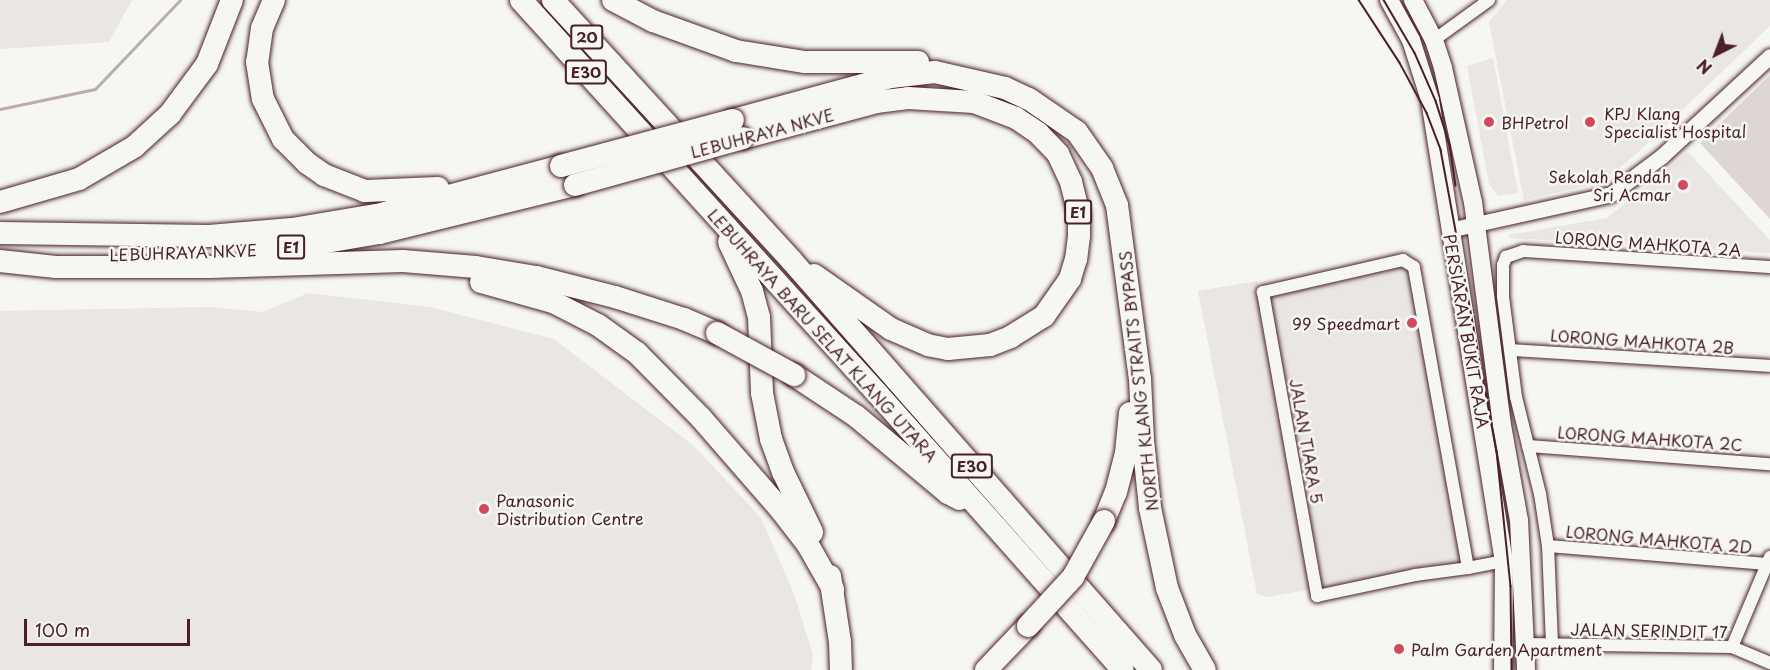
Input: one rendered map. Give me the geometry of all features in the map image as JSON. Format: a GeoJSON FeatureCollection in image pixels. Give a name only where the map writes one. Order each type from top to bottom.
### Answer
{"type":"FeatureCollection","features":[{"type":"Feature","properties":{"kind":"highway"},"geometry":{"type":"LineString","coordinates":[[0,202],[79,179],[134,147],[170,114],[207,64],[232,0]]}},
{"type":"Feature","properties":{"kind":"highway"},"geometry":{"type":"LineString","coordinates":[[274,0],[267,14],[259,44],[257,62],[263,99],[283,139],[307,163],[324,175],[365,191],[388,192],[451,187],[533,174]]}},
{"type":"Feature","properties":{"kind":"highway","name":"LEBUHRAYA BARU SELAT KLANG UTARA"},"geometry":{"type":"LineString","coordinates":[[521,0],[981,509],[1123,670]]}},
{"type":"Feature","properties":{"kind":"highway","name":"LEBUHRAYA BARU SELAT KLANG UTARA"},"geometry":{"type":"LineString","coordinates":[[553,0],[792,261],[1151,670]]}},
{"type":"Feature","properties":{"kind":"highway"},"geometry":{"type":"LineString","coordinates":[[613,0],[653,21],[736,51],[805,62],[954,63],[975,68],[1008,79],[1041,97],[1056,109],[1077,132]]}},
{"type":"Feature","properties":{"kind":"highway","name":"NORTH KLANG STRAITS BYPASS"},"geometry":{"type":"LineString","coordinates":[[533,174],[561,166],[738,129],[891,77],[935,72],[1005,88],[1029,99],[1077,132],[1102,168],[1117,205],[1136,339],[1143,441],[1153,519],[1167,588],[1185,635],[1205,670]]}},
{"type":"Feature","properties":{"kind":"highway","name":"LEBUHRAYA NKVE"},"geometry":{"type":"LineString","coordinates":[[0,252],[192,255],[303,246],[379,232],[575,184],[738,129],[876,102],[908,98],[974,102],[1017,118],[1038,133],[1062,163],[1071,182],[1079,214],[1076,259],[1070,279],[1057,300],[1044,316],[1027,328],[990,345],[948,349],[928,345],[891,329],[851,299],[792,261]]}},
{"type":"Feature","properties":{"kind":"highway"},"geometry":{"type":"LineString","coordinates":[[0,232],[209,236],[292,229],[377,215],[533,174]]}},
{"type":"Feature","properties":{"kind":"highway"},"geometry":{"type":"LineString","coordinates":[[714,215],[752,291],[759,317],[762,393],[771,439],[783,472],[827,566],[833,589],[841,670]]}},
{"type":"Feature","properties":{"kind":"highway"},"geometry":{"type":"LineString","coordinates":[[0,261],[56,267],[210,267],[369,260],[476,267],[536,277],[615,297],[684,319],[717,333],[794,375],[856,416],[948,493],[981,509]]}},
{"type":"Feature","properties":{"kind":"highway"},"geometry":{"type":"LineString","coordinates":[[260,265],[447,276],[499,285],[553,302],[598,325],[637,353],[701,418],[781,510],[808,545],[833,589]]}},
{"type":"Feature","properties":{"kind":"highway"},"geometry":{"type":"LineString","coordinates":[[986,670],[1073,577],[1104,521],[1116,492],[1126,453],[1136,339]]}},
{"type":"Feature","properties":{"kind":"main road","name":"PERSIARAN BUKIT RAJA"},"geometry":{"type":"LineString","coordinates":[[1389,0],[1411,40],[1430,100],[1449,230],[1466,315],[1504,561],[1503,670]]}},
{"type":"Feature","properties":{"kind":"main road","name":"PERSIARAN BUKIT RAJA"},"geometry":{"type":"LineString","coordinates":[[1413,0],[1434,40],[1461,141],[1476,225],[1502,425],[1519,520],[1526,670]]}},
{"type":"Feature","properties":{"kind":"street"},"geometry":{"type":"LineString","coordinates":[[1434,40],[1489,0]]}},
{"type":"Feature","properties":{"kind":"street"},"geometry":{"type":"LineString","coordinates":[[1449,230],[1611,194],[1662,156],[1770,56]]}},
{"type":"Feature","properties":{"kind":"street","name":"LORONG MAHKOTA 2A"},"geometry":{"type":"LineString","coordinates":[[1511,350],[1503,297],[1503,266],[1506,257],[1523,251],[1770,267]]}},
{"type":"Feature","properties":{"kind":"street","name":"JALAN TIARA 5"},"geometry":{"type":"LineString","coordinates":[[1403,260],[1414,267],[1468,568],[1415,575],[1317,596],[1263,292],[1403,260]]}},
{"type":"Feature","properties":{"kind":"street"},"geometry":{"type":"LineString","coordinates":[[1511,350],[1516,396],[1548,546],[1552,644]]}},
{"type":"Feature","properties":{"kind":"street","name":"LORONG MAHKOTA 2B"},"geometry":{"type":"LineString","coordinates":[[1511,350],[1770,366]]}},
{"type":"Feature","properties":{"kind":"street","name":"LORONG MAHKOTA 2C"},"geometry":{"type":"LineString","coordinates":[[1528,446],[1770,464]]}},
{"type":"Feature","properties":{"kind":"street","name":"LORONG MAHKOTA 2D"},"geometry":{"type":"LineString","coordinates":[[1548,546],[1768,560]]}},
{"type":"Feature","properties":{"kind":"street"},"geometry":{"type":"LineString","coordinates":[[1732,647],[1768,560]]}},
{"type":"Feature","properties":{"kind":"street"},"geometry":{"type":"LineString","coordinates":[[1468,568],[1504,561]]}},
{"type":"Feature","properties":{"kind":"street","name":"JALAN SERINDIT 17"},"geometry":{"type":"LineString","coordinates":[[1525,644],[1732,647],[1770,663]]}},
{"type":"Feature","properties":{"kind":"shaded area"},"geometry":{"type":"Polygon","coordinates":[[[0,0],[132,0],[109,42],[0,49],[0,0]]]}},
{"type":"Feature","properties":{"kind":"shaded area","name":"KPJ Klang Specialist Hospital"},"geometry":{"type":"Polygon","coordinates":[[[1507,0],[1770,0],[1770,26],[1637,153],[1603,182],[1524,200],[1489,22],[1507,0]]]}},
{"type":"Feature","properties":{"kind":"shaded area"},"geometry":{"type":"Polygon","coordinates":[[[1493,58],[1518,193],[1498,196],[1489,184],[1467,66],[1493,58]]]}},
{"type":"Feature","properties":{"kind":"shaded area"},"geometry":{"type":"Polygon","coordinates":[[[1770,75],[1770,219],[1700,143],[1770,75]]]}},
{"type":"Feature","properties":{"kind":"shaded area","name":"Sekolah Rendah Sri Acmar"},"geometry":{"type":"Polygon","coordinates":[[[1688,152],[1770,240],[1770,253],[1510,238],[1508,235],[1607,218],[1688,152]]]}},
{"type":"Feature","properties":{"kind":"shaded area"},"geometry":{"type":"Polygon","coordinates":[[[1402,265],[1410,270],[1463,563],[1267,597],[1257,594],[1198,291],[1257,281],[1260,295],[1402,265]]]}},
{"type":"Feature","properties":{"kind":"shaded area"},"geometry":{"type":"Polygon","coordinates":[[[308,293],[430,307],[554,339],[695,447],[761,518],[794,594],[813,655],[811,670],[0,670],[0,311],[210,307],[262,312],[308,293]]]}},
{"type":"Feature","properties":{"kind":"waterway"},"geometry":{"type":"LineString","coordinates":[[0,109],[95,89],[180,0]]}},
{"type":"Feature","properties":{"kind":"tram line"},"geometry":{"type":"LineString","coordinates":[[1359,0],[1400,63],[1427,113],[1441,150],[1497,451],[1511,586],[1512,670]]}},
{"type":"Feature","properties":{"kind":"tram line"},"geometry":{"type":"LineString","coordinates":[[1384,0],[1415,53],[1436,101],[1450,145],[1456,186]]}},
{"type":"Feature","properties":{"kind":"place","name":"BHPetrol"},"geometry":{"type":"Point","coordinates":[1489,122]}},
{"type":"Feature","properties":{"kind":"place","name":"KPJ Klang Specialist Hospital"},"geometry":{"type":"Point","coordinates":[1590,122]}},
{"type":"Feature","properties":{"kind":"place","name":"Sekolah Rendah Sri Acmar"},"geometry":{"type":"Point","coordinates":[1683,185]}},
{"type":"Feature","properties":{"kind":"place","name":"99 Speedmart"},"geometry":{"type":"Point","coordinates":[1412,323]}},
{"type":"Feature","properties":{"kind":"place","name":"Panasonic Distribution Centre"},"geometry":{"type":"Point","coordinates":[484,509]}},
{"type":"Feature","properties":{"kind":"place","name":"Palm Garden Apartment"},"geometry":{"type":"Point","coordinates":[1399,649]}}]}
